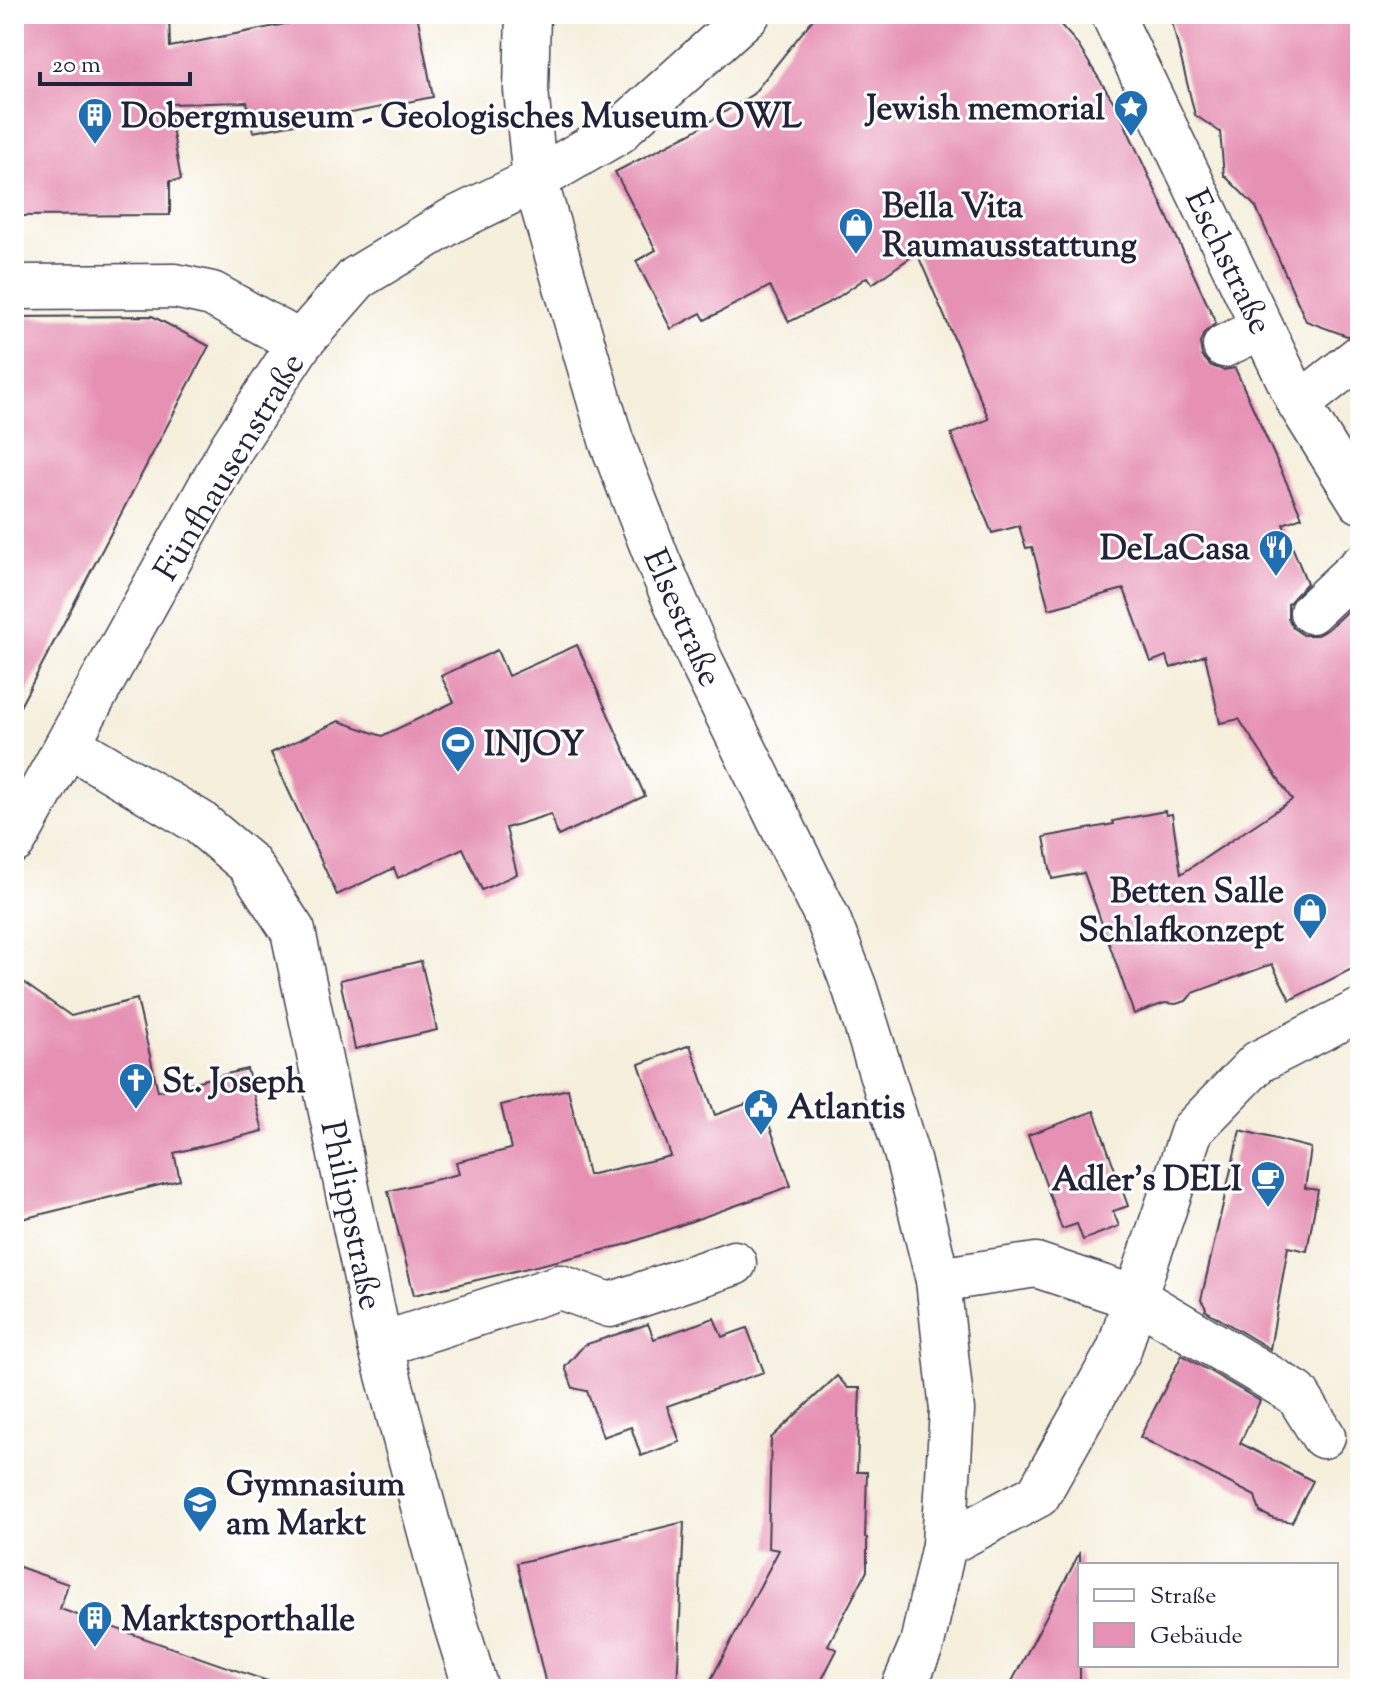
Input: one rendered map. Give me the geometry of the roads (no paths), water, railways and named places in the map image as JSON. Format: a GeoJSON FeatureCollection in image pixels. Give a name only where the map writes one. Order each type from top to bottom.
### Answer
{"type":"FeatureCollection","features":[{"type":"Feature","properties":{"kind":"street","name":"Elsestraße"},"geometry":{"type":"LineString","coordinates":[[528,14],[526,90],[535,180],[611,440],[701,661],[828,919],[855,989],[919,1198],[938,1280],[952,1410],[944,1545],[922,1644],[903,1689]]}},
{"type":"Feature","properties":{"kind":"street"},"geometry":{"type":"LineString","coordinates":[[618,132],[749,14]]}},
{"type":"Feature","properties":{"kind":"street","name":"Eschstraße"},"geometry":{"type":"LineString","coordinates":[[1112,14],[1299,404],[1360,502]]}},
{"type":"Feature","properties":{"kind":"street","name":"Fünfhausenstraße"},"geometry":{"type":"LineString","coordinates":[[14,841],[232,447],[300,343],[357,278],[453,220],[535,180],[618,132]]}},
{"type":"Feature","properties":{"kind":"street"},"geometry":{"type":"LineString","coordinates":[[14,287],[175,286],[212,294],[300,343]]}},
{"type":"Feature","properties":{"kind":"street"},"geometry":{"type":"LineString","coordinates":[[1224,346],[1262,328]]}},
{"type":"Feature","properties":{"kind":"street"},"geometry":{"type":"LineString","coordinates":[[1299,404],[1360,356]]}},
{"type":"Feature","properties":{"kind":"street"},"geometry":{"type":"LineString","coordinates":[[1311,612],[1360,566]]}},
{"type":"Feature","properties":{"kind":"street","name":"Philippstraße"},"geometry":{"type":"LineString","coordinates":[[69,745],[199,822],[249,864],[293,931],[380,1345],[449,1603],[476,1689]]}},
{"type":"Feature","properties":{"kind":"street"},"geometry":{"type":"LineString","coordinates":[[944,1545],[1038,1495],[1119,1350],[1192,1130],[1258,1062],[1360,1010]]}},
{"type":"Feature","properties":{"kind":"street"},"geometry":{"type":"LineString","coordinates":[[380,1345],[560,1287],[610,1305],[734,1263]]}},
{"type":"Feature","properties":{"kind":"street"},"geometry":{"type":"LineString","coordinates":[[938,1280],[1036,1265],[1135,1298],[1297,1394],[1323,1436]]}},
{"type":"Feature","properties":{"kind":"place","name":"Jewish memorial"},"geometry":{"type":"Point","coordinates":[1131,138]}},
{"type":"Feature","properties":{"kind":"place","name":"Dobergmuseum - Geologisches Museum OWL"},"geometry":{"type":"Point","coordinates":[95,146]}},
{"type":"Feature","properties":{"kind":"place","name":"Bella Vita Raumausstattung"},"geometry":{"type":"Point","coordinates":[856,256]}},
{"type":"Feature","properties":{"kind":"place","name":"DeLaCasa"},"geometry":{"type":"Point","coordinates":[1276,578]}},
{"type":"Feature","properties":{"kind":"place","name":"INJOY"},"geometry":{"type":"Point","coordinates":[458,774]}},
{"type":"Feature","properties":{"kind":"place","name":"Betten Salle Schlafkonzept"},"geometry":{"type":"Point","coordinates":[1310,941]}},
{"type":"Feature","properties":{"kind":"place","name":"St. Joseph"},"geometry":{"type":"Point","coordinates":[136,1111]}},
{"type":"Feature","properties":{"kind":"place","name":"Atlantis"},"geometry":{"type":"Point","coordinates":[761,1137]}},
{"type":"Feature","properties":{"kind":"place","name":"Adler's DELI"},"geometry":{"type":"Point","coordinates":[1268,1209]}},
{"type":"Feature","properties":{"kind":"place","name":"Gymnasium am Markt"},"geometry":{"type":"Point","coordinates":[200,1534]}},
{"type":"Feature","properties":{"kind":"place","name":"Marktsporthalle"},"geometry":{"type":"Point","coordinates":[95,1649]}}]}
